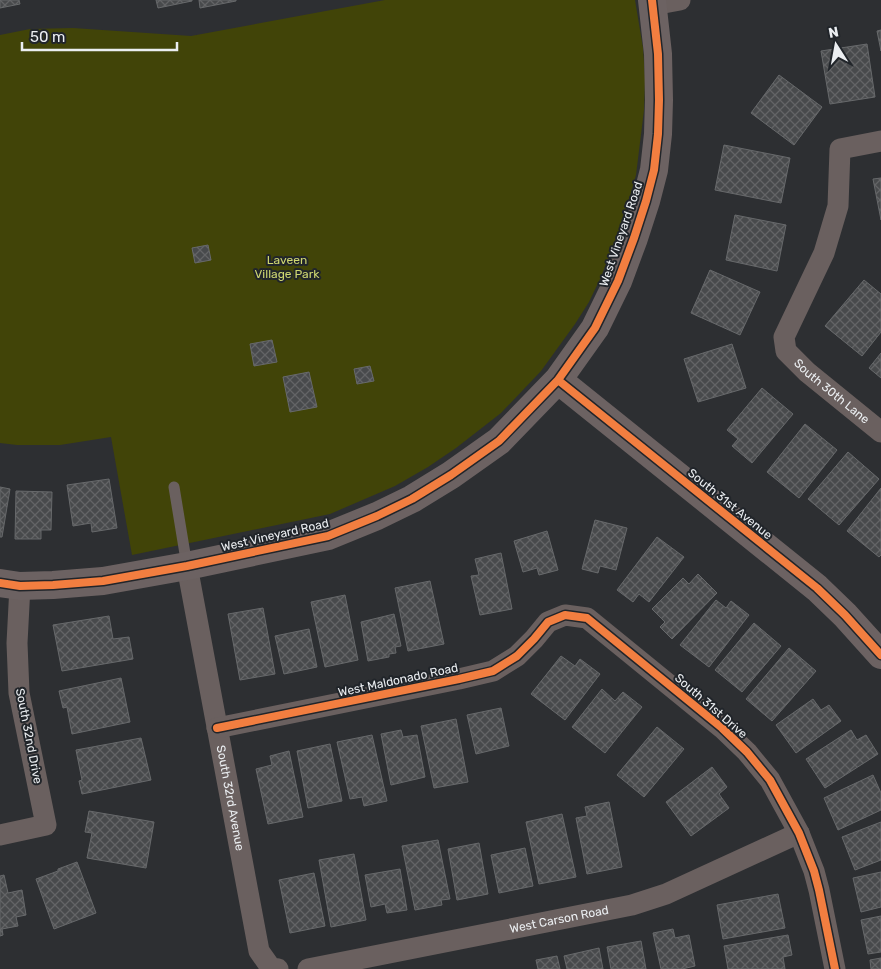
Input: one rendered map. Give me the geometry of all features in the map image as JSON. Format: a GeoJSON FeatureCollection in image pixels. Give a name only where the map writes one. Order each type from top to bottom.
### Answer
{"type":"FeatureCollection","features":[{"type":"Feature","properties":{"kind":"street","name":"West Vineyard Road"},"geometry":{"type":"LineString","coordinates":[[10,584],[53,585],[103,581],[187,566],[328,536],[412,499],[451,475],[499,441],[558,380],[595,328],[618,280],[654,170],[659,100],[658,54],[653,3],[680,0]]}},
{"type":"Feature","properties":{"kind":"street","name":"South 30th Lane"},"geometry":{"type":"LineString","coordinates":[[881,141],[840,150],[838,206],[824,253],[784,337],[786,351],[807,372],[881,432]]}},
{"type":"Feature","properties":{"kind":"street","name":"South 31st Avenue"},"geometry":{"type":"LineString","coordinates":[[558,380],[817,588],[845,615],[881,655]]}},
{"type":"Feature","properties":{"kind":"street","name":"South 32rd Avenue"},"geometry":{"type":"LineString","coordinates":[[187,566],[259,951],[274,968]]}},
{"type":"Feature","properties":{"kind":"street","name":"South 32nd Drive"},"geometry":{"type":"LineString","coordinates":[[0,835],[46,826],[19,692],[17,643],[10,584]]}},
{"type":"Feature","properties":{"kind":"street","name":"West Maldonado Road"},"geometry":{"type":"LineString","coordinates":[[217,728],[493,671],[517,656],[548,622],[565,615]]}},
{"type":"Feature","properties":{"kind":"street","name":"South 31st Drive"},"geometry":{"type":"LineString","coordinates":[[565,615],[587,618],[722,728],[747,752],[770,780],[799,832],[814,871],[820,890],[835,969]]}},
{"type":"Feature","properties":{"kind":"street","name":"West Carson Road"},"geometry":{"type":"LineString","coordinates":[[308,969],[402,960],[632,905],[666,894],[799,832]]}},
{"type":"Feature","properties":{"kind":"lane"},"geometry":{"type":"LineString","coordinates":[[174,487],[187,566]]}},
{"type":"Feature","properties":{"kind":"green space","name":"Laveen Village Park"},"geometry":{"type":"Polygon","coordinates":[[[385,0],[635,0],[643,48],[645,79],[644,110],[636,175],[621,227],[600,279],[589,302],[575,324],[541,371],[501,413],[428,467],[395,486],[330,514],[132,555],[111,437],[60,445],[0,443],[0,35],[30,29],[73,28],[191,36],[385,0]]]}},
{"type":"Feature","properties":{"kind":"building"},"geometry":{"type":"Polygon","coordinates":[[[0,0],[19,0],[20,4],[0,8],[0,0]]]}},
{"type":"Feature","properties":{"kind":"building"},"geometry":{"type":"Polygon","coordinates":[[[156,0],[192,0],[192,1],[158,8],[156,0]]]}},
{"type":"Feature","properties":{"kind":"building"},"geometry":{"type":"Polygon","coordinates":[[[199,0],[236,0],[236,1],[200,8],[199,0]]]}},
{"type":"Feature","properties":{"kind":"building"},"geometry":{"type":"Polygon","coordinates":[[[881,30],[881,51],[877,31],[881,30]]]}},
{"type":"Feature","properties":{"kind":"building"},"geometry":{"type":"Polygon","coordinates":[[[867,44],[875,97],[830,104],[821,51],[867,44]]]}},
{"type":"Feature","properties":{"kind":"building"},"geometry":{"type":"Polygon","coordinates":[[[779,75],[822,107],[794,145],[751,113],[779,75]]]}},
{"type":"Feature","properties":{"kind":"building"},"geometry":{"type":"Polygon","coordinates":[[[724,145],[790,158],[781,203],[715,190],[724,145]]]}},
{"type":"Feature","properties":{"kind":"building"},"geometry":{"type":"Polygon","coordinates":[[[881,178],[881,220],[873,179],[881,178]]]}},
{"type":"Feature","properties":{"kind":"building"},"geometry":{"type":"Polygon","coordinates":[[[735,215],[786,225],[777,271],[726,260],[735,215]]]}},
{"type":"Feature","properties":{"kind":"building"},"geometry":{"type":"Polygon","coordinates":[[[208,245],[211,260],[195,263],[192,248],[208,245]]]}},
{"type":"Feature","properties":{"kind":"building"},"geometry":{"type":"Polygon","coordinates":[[[710,270],[760,292],[740,335],[691,313],[710,270]]]}},
{"type":"Feature","properties":{"kind":"building"},"geometry":{"type":"Polygon","coordinates":[[[864,280],[881,294],[881,332],[862,356],[825,326],[864,280]]]}},
{"type":"Feature","properties":{"kind":"building"},"geometry":{"type":"Polygon","coordinates":[[[272,340],[277,362],[254,366],[250,344],[272,340]]]}},
{"type":"Feature","properties":{"kind":"building"},"geometry":{"type":"Polygon","coordinates":[[[732,344],[746,388],[698,402],[684,359],[732,344]]]}},
{"type":"Feature","properties":{"kind":"building"},"geometry":{"type":"Polygon","coordinates":[[[881,353],[881,378],[869,368],[881,353]]]}},
{"type":"Feature","properties":{"kind":"building"},"geometry":{"type":"Polygon","coordinates":[[[370,366],[374,381],[357,384],[354,369],[370,366]]]}},
{"type":"Feature","properties":{"kind":"building"},"geometry":{"type":"Polygon","coordinates":[[[309,372],[317,407],[290,412],[283,377],[309,372]]]}},
{"type":"Feature","properties":{"kind":"building"},"geometry":{"type":"Polygon","coordinates":[[[762,388],[793,414],[752,463],[732,446],[738,439],[727,430],[762,388]]]}},
{"type":"Feature","properties":{"kind":"building"},"geometry":{"type":"Polygon","coordinates":[[[805,424],[837,450],[799,498],[767,472],[805,424]]]}},
{"type":"Feature","properties":{"kind":"building"},"geometry":{"type":"Polygon","coordinates":[[[848,452],[879,479],[839,525],[808,499],[848,452]]]}},
{"type":"Feature","properties":{"kind":"building"},"geometry":{"type":"Polygon","coordinates":[[[109,479],[117,528],[92,532],[91,523],[73,526],[67,485],[109,479]]]}},
{"type":"Feature","properties":{"kind":"building"},"geometry":{"type":"Polygon","coordinates":[[[0,487],[10,489],[2,537],[0,537],[0,487]]]}},
{"type":"Feature","properties":{"kind":"building"},"geometry":{"type":"Polygon","coordinates":[[[881,488],[881,555],[879,557],[847,531],[881,488]]]}},
{"type":"Feature","properties":{"kind":"building"},"geometry":{"type":"Polygon","coordinates":[[[16,491],[52,492],[51,530],[41,530],[41,539],[15,539],[16,491]]]}},
{"type":"Feature","properties":{"kind":"building"},"geometry":{"type":"Polygon","coordinates":[[[595,520],[627,528],[616,570],[600,566],[598,573],[582,569],[595,520]]]}},
{"type":"Feature","properties":{"kind":"building"},"geometry":{"type":"Polygon","coordinates":[[[547,531],[558,570],[539,575],[537,568],[523,572],[514,541],[547,531]]]}},
{"type":"Feature","properties":{"kind":"building"},"geometry":{"type":"Polygon","coordinates":[[[657,537],[684,557],[649,602],[639,594],[633,602],[617,590],[657,537]]]}},
{"type":"Feature","properties":{"kind":"building"},"geometry":{"type":"Polygon","coordinates":[[[501,553],[512,609],[480,615],[471,576],[479,575],[475,559],[501,553]]]}},
{"type":"Feature","properties":{"kind":"building"},"geometry":{"type":"Polygon","coordinates":[[[698,574],[717,593],[672,639],[660,627],[665,622],[652,609],[683,578],[689,584],[698,574]]]}},
{"type":"Feature","properties":{"kind":"building"},"geometry":{"type":"Polygon","coordinates":[[[430,581],[444,644],[408,651],[395,588],[430,581]]]}},
{"type":"Feature","properties":{"kind":"building"},"geometry":{"type":"Polygon","coordinates":[[[345,595],[358,660],[325,667],[311,602],[345,595]]]}},
{"type":"Feature","properties":{"kind":"building"},"geometry":{"type":"Polygon","coordinates":[[[716,600],[726,608],[731,601],[749,615],[709,667],[680,645],[716,600]]]}},
{"type":"Feature","properties":{"kind":"building"},"geometry":{"type":"Polygon","coordinates":[[[263,608],[275,674],[240,680],[228,614],[263,608]]]}},
{"type":"Feature","properties":{"kind":"building"},"geometry":{"type":"Polygon","coordinates":[[[394,614],[401,646],[395,647],[396,653],[389,654],[389,657],[368,661],[361,622],[394,614]]]}},
{"type":"Feature","properties":{"kind":"building"},"geometry":{"type":"Polygon","coordinates":[[[109,616],[113,639],[129,637],[133,659],[62,671],[53,625],[109,616]]]}},
{"type":"Feature","properties":{"kind":"building"},"geometry":{"type":"Polygon","coordinates":[[[754,623],[781,646],[742,692],[715,670],[754,623]]]}},
{"type":"Feature","properties":{"kind":"building"},"geometry":{"type":"Polygon","coordinates":[[[309,629],[317,667],[284,674],[275,636],[309,629]]]}},
{"type":"Feature","properties":{"kind":"building"},"geometry":{"type":"Polygon","coordinates":[[[789,648],[816,671],[772,721],[746,699],[789,648]]]}},
{"type":"Feature","properties":{"kind":"building"},"geometry":{"type":"Polygon","coordinates":[[[561,656],[575,666],[580,659],[600,674],[565,720],[531,694],[561,656]]]}},
{"type":"Feature","properties":{"kind":"building"},"geometry":{"type":"Polygon","coordinates":[[[121,678],[130,722],[72,734],[67,707],[63,708],[59,691],[121,678]]]}},
{"type":"Feature","properties":{"kind":"building"},"geometry":{"type":"Polygon","coordinates":[[[602,689],[615,701],[623,692],[642,707],[605,753],[572,727],[602,689]]]}},
{"type":"Feature","properties":{"kind":"building"},"geometry":{"type":"Polygon","coordinates":[[[813,699],[821,710],[829,705],[841,721],[796,753],[776,725],[813,699]]]}},
{"type":"Feature","properties":{"kind":"building"},"geometry":{"type":"Polygon","coordinates":[[[501,708],[509,746],[476,754],[467,715],[501,708]]]}},
{"type":"Feature","properties":{"kind":"building"},"geometry":{"type":"Polygon","coordinates":[[[456,719],[468,782],[434,788],[421,726],[456,719]]]}},
{"type":"Feature","properties":{"kind":"building"},"geometry":{"type":"Polygon","coordinates":[[[657,727],[684,749],[644,797],[617,775],[657,727]]]}},
{"type":"Feature","properties":{"kind":"building"},"geometry":{"type":"Polygon","coordinates":[[[401,730],[403,737],[417,735],[425,777],[391,785],[381,734],[401,730]]]}},
{"type":"Feature","properties":{"kind":"building"},"geometry":{"type":"Polygon","coordinates":[[[851,730],[857,740],[866,735],[878,754],[825,788],[806,759],[851,730]]]}},
{"type":"Feature","properties":{"kind":"building"},"geometry":{"type":"Polygon","coordinates":[[[372,735],[387,801],[364,806],[362,797],[350,799],[337,742],[372,735]]]}},
{"type":"Feature","properties":{"kind":"building"},"geometry":{"type":"Polygon","coordinates":[[[141,738],[151,780],[82,794],[79,781],[82,780],[76,750],[141,738]]]}},
{"type":"Feature","properties":{"kind":"building"},"geometry":{"type":"Polygon","coordinates":[[[330,744],[342,801],[308,808],[297,751],[330,744]]]}},
{"type":"Feature","properties":{"kind":"building"},"geometry":{"type":"Polygon","coordinates":[[[289,751],[303,817],[268,824],[256,769],[272,765],[270,756],[289,751]]]}},
{"type":"Feature","properties":{"kind":"building"},"geometry":{"type":"Polygon","coordinates":[[[712,767],[727,787],[719,794],[729,808],[691,836],[666,802],[712,767]]]}},
{"type":"Feature","properties":{"kind":"building"},"geometry":{"type":"Polygon","coordinates":[[[873,775],[881,793],[881,810],[838,830],[824,798],[873,775]]]}},
{"type":"Feature","properties":{"kind":"building"},"geometry":{"type":"Polygon","coordinates":[[[609,802],[622,867],[587,874],[576,818],[587,816],[585,807],[609,802]]]}},
{"type":"Feature","properties":{"kind":"building"},"geometry":{"type":"Polygon","coordinates":[[[89,811],[154,822],[146,868],[87,858],[92,833],[85,832],[89,811]]]}},
{"type":"Feature","properties":{"kind":"building"},"geometry":{"type":"Polygon","coordinates":[[[562,814],[576,877],[539,884],[526,822],[562,814]]]}},
{"type":"Feature","properties":{"kind":"building"},"geometry":{"type":"Polygon","coordinates":[[[881,822],[881,860],[855,870],[842,837],[881,822]]]}},
{"type":"Feature","properties":{"kind":"building"},"geometry":{"type":"Polygon","coordinates":[[[438,840],[450,899],[441,900],[442,905],[415,910],[402,846],[438,840]]]}},
{"type":"Feature","properties":{"kind":"building"},"geometry":{"type":"Polygon","coordinates":[[[479,843],[488,894],[457,900],[448,849],[479,843]]]}},
{"type":"Feature","properties":{"kind":"building"},"geometry":{"type":"Polygon","coordinates":[[[525,848],[533,886],[499,893],[491,855],[525,848]]]}},
{"type":"Feature","properties":{"kind":"building"},"geometry":{"type":"Polygon","coordinates":[[[354,854],[366,920],[331,927],[319,860],[354,854]]]}},
{"type":"Feature","properties":{"kind":"building"},"geometry":{"type":"Polygon","coordinates":[[[77,862],[96,913],[54,929],[36,879],[77,862]]]}},
{"type":"Feature","properties":{"kind":"building"},"geometry":{"type":"Polygon","coordinates":[[[400,869],[407,910],[387,913],[385,904],[371,907],[365,875],[400,869]]]}},
{"type":"Feature","properties":{"kind":"building"},"geometry":{"type":"Polygon","coordinates":[[[881,872],[881,907],[861,912],[853,878],[881,872]]]}},
{"type":"Feature","properties":{"kind":"building"},"geometry":{"type":"Polygon","coordinates":[[[314,873],[325,926],[290,933],[279,880],[314,873]]]}},
{"type":"Feature","properties":{"kind":"building"},"geometry":{"type":"Polygon","coordinates":[[[4,875],[8,893],[22,890],[26,915],[16,917],[18,926],[2,929],[3,935],[0,936],[0,876],[4,875]]]}},
{"type":"Feature","properties":{"kind":"building"},"geometry":{"type":"Polygon","coordinates":[[[778,894],[785,928],[723,939],[717,905],[778,894]]]}},
{"type":"Feature","properties":{"kind":"building"},"geometry":{"type":"Polygon","coordinates":[[[881,916],[881,952],[868,954],[861,920],[881,916]]]}},
{"type":"Feature","properties":{"kind":"building"},"geometry":{"type":"Polygon","coordinates":[[[673,929],[675,938],[689,935],[695,966],[682,969],[661,969],[653,933],[673,929]]]}},
{"type":"Feature","properties":{"kind":"building"},"geometry":{"type":"Polygon","coordinates":[[[788,935],[792,955],[783,957],[785,969],[728,969],[724,946],[788,935]]]}},
{"type":"Feature","properties":{"kind":"building"},"geometry":{"type":"Polygon","coordinates":[[[641,941],[646,969],[611,969],[607,947],[641,941]]]}},
{"type":"Feature","properties":{"kind":"building"},"geometry":{"type":"Polygon","coordinates":[[[599,948],[603,969],[567,969],[564,956],[599,948]]]}},
{"type":"Feature","properties":{"kind":"building"},"geometry":{"type":"Polygon","coordinates":[[[557,956],[560,969],[538,969],[536,960],[557,956]]]}},
{"type":"Feature","properties":{"kind":"building"},"geometry":{"type":"Polygon","coordinates":[[[881,958],[881,969],[871,969],[870,960],[881,958]]]}},
{"type":"Feature","properties":{"kind":"cycle path"},"geometry":{"type":"LineString","coordinates":[[0,583],[20,586],[103,581],[187,566],[328,536],[412,499],[451,475],[499,441],[558,380],[595,328],[618,281],[634,238],[654,170],[658,134],[658,54],[652,0]]}},
{"type":"Feature","properties":{"kind":"cycle path"},"geometry":{"type":"LineString","coordinates":[[558,380],[817,588],[845,615],[881,655]]}},
{"type":"Feature","properties":{"kind":"cycle path"},"geometry":{"type":"LineString","coordinates":[[217,728],[493,671],[517,656],[548,622],[565,615],[587,618],[722,728],[747,752],[770,780],[799,833],[814,871],[835,969]]}}]}
